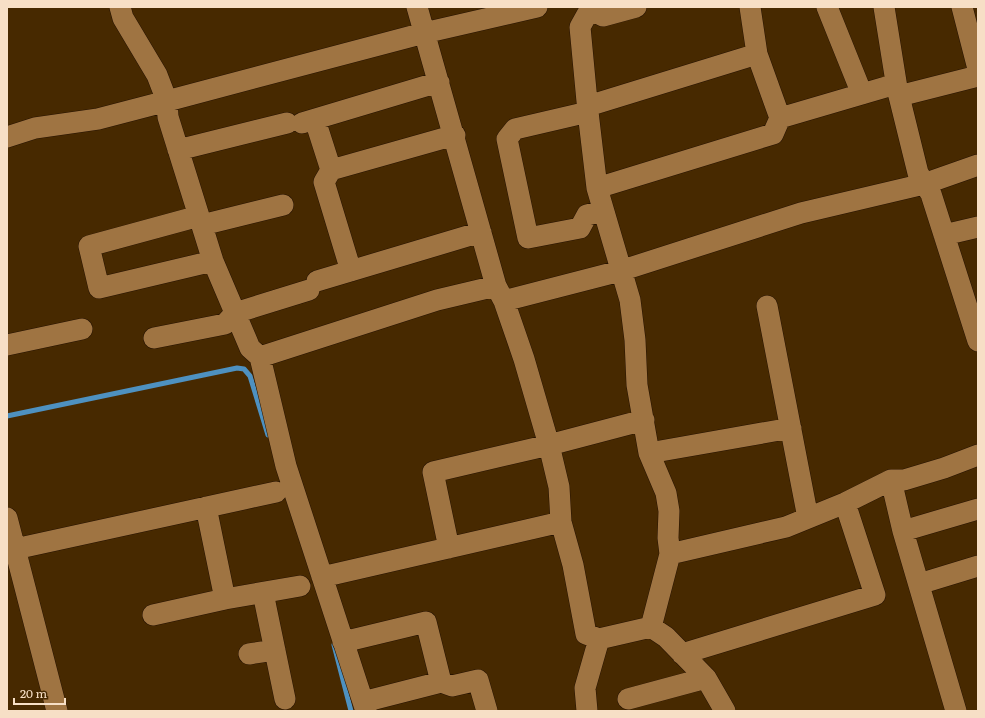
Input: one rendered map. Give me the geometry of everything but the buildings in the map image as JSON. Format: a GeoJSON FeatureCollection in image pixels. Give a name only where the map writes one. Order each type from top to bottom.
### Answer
{"type":"FeatureCollection","features":[{"type":"Feature","properties":{"kind":"street"},"geometry":{"type":"LineString","coordinates":[[120,7],[123,18],[157,75],[167,101],[168,117],[213,261],[250,348],[260,357],[286,466],[364,707],[441,682],[452,686],[478,680],[486,711]]}},
{"type":"Feature","properties":{"kind":"street"},"geometry":{"type":"LineString","coordinates":[[417,7],[424,34],[440,82],[481,232],[500,293],[524,359],[549,445],[559,487],[561,522],[573,565],[586,634],[599,639],[651,627],[666,636],[706,678],[725,711]]}},
{"type":"Feature","properties":{"kind":"street"},"geometry":{"type":"LineString","coordinates":[[7,137],[35,128],[98,119],[424,34],[537,7]]}},
{"type":"Feature","properties":{"kind":"street"},"geometry":{"type":"LineString","coordinates":[[636,7],[603,16],[589,8],[580,27],[597,188],[620,271],[630,300],[635,340],[637,385],[649,453],[666,493],[669,511],[668,538],[670,554],[651,627]]}},
{"type":"Feature","properties":{"kind":"street"},"geometry":{"type":"LineString","coordinates":[[597,188],[773,134],[780,118],[757,54],[750,7]]}},
{"type":"Feature","properties":{"kind":"street"},"geometry":{"type":"LineString","coordinates":[[827,7],[862,94]]}},
{"type":"Feature","properties":{"kind":"street"},"geometry":{"type":"LineString","coordinates":[[884,7],[897,90],[918,173],[931,194],[944,235],[971,296],[978,341]]}},
{"type":"Feature","properties":{"kind":"street"},"geometry":{"type":"LineString","coordinates":[[962,7],[978,69]]}},
{"type":"Feature","properties":{"kind":"street"},"geometry":{"type":"LineString","coordinates":[[603,211],[587,215],[580,228],[528,238],[507,139],[514,129],[588,109],[757,54]]}},
{"type":"Feature","properties":{"kind":"street"},"geometry":{"type":"LineString","coordinates":[[780,118],[862,94],[897,90],[978,76]]}},
{"type":"Feature","properties":{"kind":"street"},"geometry":{"type":"LineString","coordinates":[[178,150],[301,122],[440,82]]}},
{"type":"Feature","properties":{"kind":"street"},"geometry":{"type":"LineString","coordinates":[[301,122],[331,170]]}},
{"type":"Feature","properties":{"kind":"street"},"geometry":{"type":"LineString","coordinates":[[351,271],[324,182],[331,170],[455,135]]}},
{"type":"Feature","properties":{"kind":"street"},"geometry":{"type":"LineString","coordinates":[[260,357],[437,300],[500,293],[620,271],[801,213],[924,184],[978,165]]}},
{"type":"Feature","properties":{"kind":"street"},"geometry":{"type":"LineString","coordinates":[[213,261],[99,288],[89,246],[201,221],[283,205]]}},
{"type":"Feature","properties":{"kind":"street"},"geometry":{"type":"LineString","coordinates":[[944,235],[978,227]]}},
{"type":"Feature","properties":{"kind":"street"},"geometry":{"type":"LineString","coordinates":[[154,338],[225,324],[235,314],[351,271],[481,232]]}},
{"type":"Feature","properties":{"kind":"street"},"geometry":{"type":"LineString","coordinates":[[767,306],[808,518]]}},
{"type":"Feature","properties":{"kind":"street"},"geometry":{"type":"LineString","coordinates":[[7,345],[82,329]]}},
{"type":"Feature","properties":{"kind":"street"},"geometry":{"type":"LineString","coordinates":[[449,548],[433,472],[549,445],[644,420]]}},
{"type":"Feature","properties":{"kind":"street"},"geometry":{"type":"LineString","coordinates":[[649,453],[791,428]]}},
{"type":"Feature","properties":{"kind":"street"},"geometry":{"type":"LineString","coordinates":[[670,554],[786,527],[845,503],[891,480],[904,480],[938,470],[978,455]]}},
{"type":"Feature","properties":{"kind":"street"},"geometry":{"type":"LineString","coordinates":[[891,480],[903,531],[956,711]]}},
{"type":"Feature","properties":{"kind":"street"},"geometry":{"type":"LineString","coordinates":[[15,549],[276,492]]}},
{"type":"Feature","properties":{"kind":"street"},"geometry":{"type":"LineString","coordinates":[[682,654],[875,595],[845,503]]}},
{"type":"Feature","properties":{"kind":"street"},"geometry":{"type":"LineString","coordinates":[[206,507],[225,599]]}},
{"type":"Feature","properties":{"kind":"street"},"geometry":{"type":"LineString","coordinates":[[903,531],[978,510]]}},
{"type":"Feature","properties":{"kind":"street"},"geometry":{"type":"LineString","coordinates":[[7,518],[57,711]]}},
{"type":"Feature","properties":{"kind":"street"},"geometry":{"type":"LineString","coordinates":[[322,577],[561,522]]}},
{"type":"Feature","properties":{"kind":"street"},"geometry":{"type":"LineString","coordinates":[[919,584],[978,566]]}},
{"type":"Feature","properties":{"kind":"street"},"geometry":{"type":"LineString","coordinates":[[153,615],[225,599],[300,586]]}},
{"type":"Feature","properties":{"kind":"street"},"geometry":{"type":"LineString","coordinates":[[262,593],[285,698]]}},
{"type":"Feature","properties":{"kind":"street"},"geometry":{"type":"LineString","coordinates":[[343,642],[426,622],[441,682]]}},
{"type":"Feature","properties":{"kind":"street"},"geometry":{"type":"LineString","coordinates":[[587,711],[585,688],[599,639]]}},
{"type":"Feature","properties":{"kind":"street"},"geometry":{"type":"LineString","coordinates":[[249,654],[275,650]]}},
{"type":"Feature","properties":{"kind":"street"},"geometry":{"type":"LineString","coordinates":[[628,699],[706,678]]}},
{"type":"Feature","properties":{"kind":"waterway"},"geometry":{"type":"LineString","coordinates":[[7,416],[237,368],[244,369],[250,376],[268,435]]}},
{"type":"Feature","properties":{"kind":"waterway"},"geometry":{"type":"LineString","coordinates":[[334,645],[351,711]]}}]}
